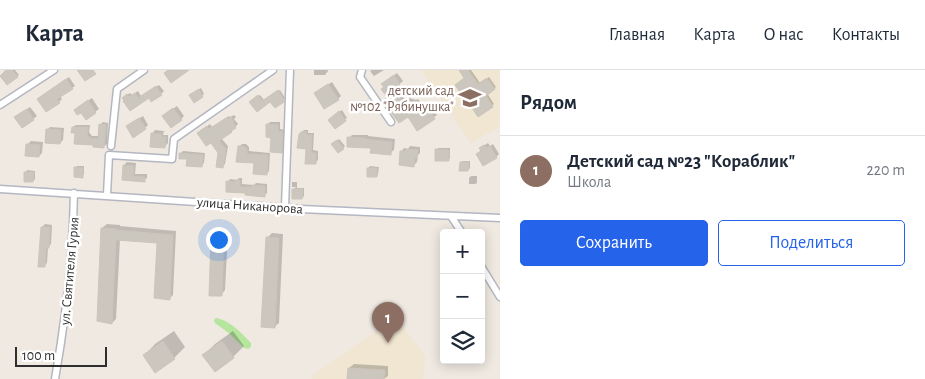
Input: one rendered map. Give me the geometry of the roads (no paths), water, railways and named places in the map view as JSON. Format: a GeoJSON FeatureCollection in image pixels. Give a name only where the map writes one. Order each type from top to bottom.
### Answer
{"type":"FeatureCollection","features":[{"type":"Feature","properties":{"kind":"street"},"geometry":{"type":"LineString","coordinates":[[0,105],[54,70]]}},
{"type":"Feature","properties":{"kind":"street"},"geometry":{"type":"LineString","coordinates":[[111,146],[117,89],[144,70]]}},
{"type":"Feature","properties":{"kind":"street"},"geometry":{"type":"LineString","coordinates":[[107,195],[109,155],[172,159],[174,140],[273,70]]}},
{"type":"Feature","properties":{"kind":"street"},"geometry":{"type":"LineString","coordinates":[[285,207],[290,70]]}},
{"type":"Feature","properties":{"kind":"street"},"geometry":{"type":"LineString","coordinates":[[362,70],[360,77],[390,122]]}},
{"type":"Feature","properties":{"kind":"street","name":"улица Никанорова"},"geometry":{"type":"LineString","coordinates":[[0,189],[309,209],[500,218]]}},
{"type":"Feature","properties":{"kind":"street","name":"ул. Святителя Гурия"},"geometry":{"type":"LineString","coordinates":[[55,379],[66,316],[71,264],[74,193]]}},
{"type":"Feature","properties":{"kind":"street"},"geometry":{"type":"LineString","coordinates":[[451,216],[459,229]]}},
{"type":"Feature","properties":{"kind":"street"},"geometry":{"type":"LineString","coordinates":[[485,273],[500,298]]}},
{"type":"Feature","properties":{"kind":"place","name":"детский сад №102 \"Рябинушка\""},"geometry":{"type":"Point","coordinates":[470,98]}},
{"type":"Feature","properties":{"kind":"place","name":"Детский сад №23 \"Кораблик\""},"geometry":{"type":"Point","coordinates":[388,343]}}]}
